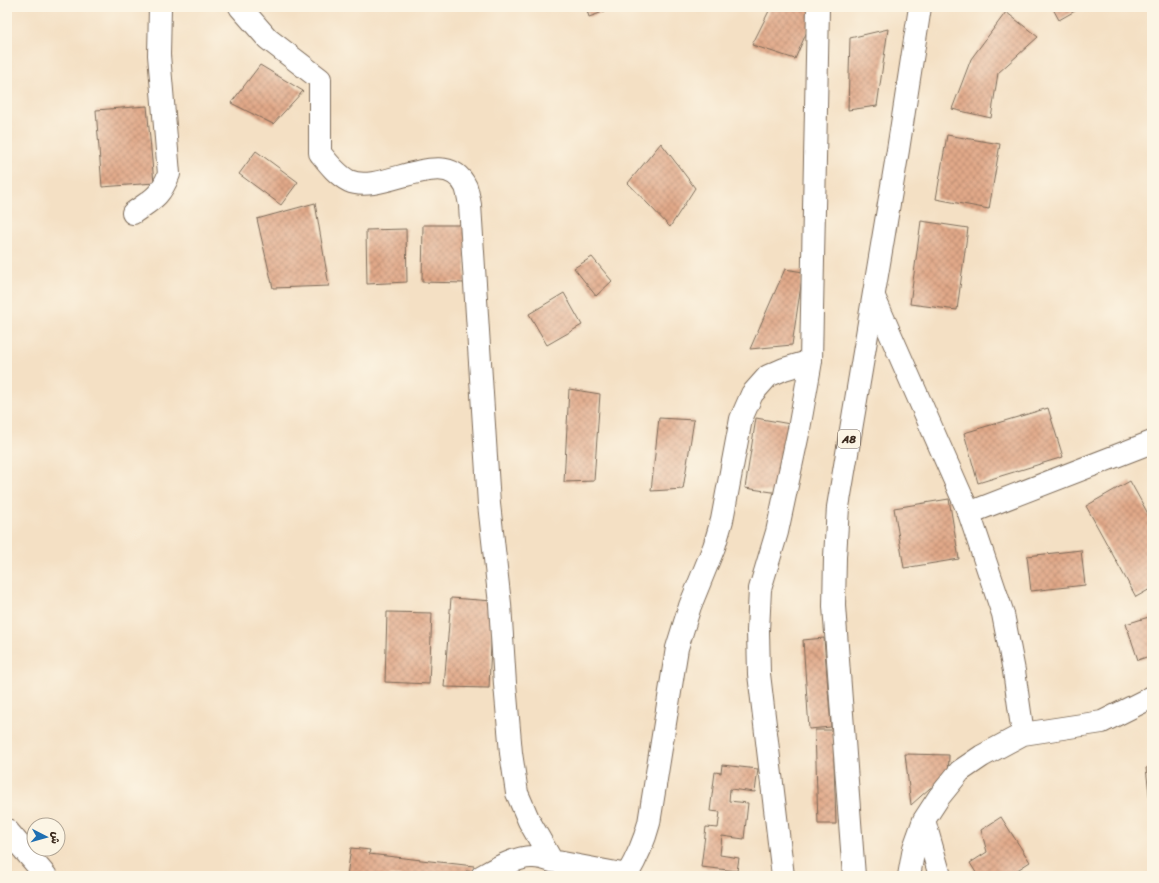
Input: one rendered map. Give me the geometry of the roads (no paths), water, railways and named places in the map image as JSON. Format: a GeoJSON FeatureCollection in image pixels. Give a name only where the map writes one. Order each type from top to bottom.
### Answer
{"type":"FeatureCollection","features":[{"type":"Feature","properties":{"kind":"main road"},"geometry":{"type":"LineString","coordinates":[[133,213],[158,195],[169,174],[159,55],[160,7]]}},
{"type":"Feature","properties":{"kind":"main road"},"geometry":{"type":"LineString","coordinates":[[240,7],[268,39],[320,79],[320,153],[336,171],[349,181],[368,184],[386,181],[411,173],[428,170],[445,170],[457,175],[466,187],[470,205],[489,504],[500,604],[511,753],[517,793],[529,822],[552,861]]}},
{"type":"Feature","properties":{"kind":"main road"},"geometry":{"type":"LineString","coordinates":[[783,876],[759,674],[758,631],[760,589],[777,532],[799,429],[811,361],[818,7]]}},
{"type":"Feature","properties":{"kind":"main road","name":"A8"},"geometry":{"type":"LineString","coordinates":[[854,876],[834,606],[838,507],[874,297],[920,7]]}},
{"type":"Feature","properties":{"kind":"main road"},"geometry":{"type":"LineString","coordinates":[[874,297],[969,513],[1003,614],[1014,671],[1023,734]]}},
{"type":"Feature","properties":{"kind":"main road"},"geometry":{"type":"LineString","coordinates":[[482,876],[500,866],[532,856],[627,876],[644,842],[649,823],[677,648],[690,606],[714,547],[722,520],[741,419],[752,394],[768,376],[784,369],[811,361]]}},
{"type":"Feature","properties":{"kind":"main road"},"geometry":{"type":"LineString","coordinates":[[969,513],[1152,442]]}},
{"type":"Feature","properties":{"kind":"main road"},"geometry":{"type":"LineString","coordinates":[[909,876],[914,848],[924,820],[938,797],[960,771],[982,756],[1023,734],[1102,722],[1152,697]]}},
{"type":"Feature","properties":{"kind":"main road"},"geometry":{"type":"LineString","coordinates":[[924,820],[940,876]]}},
{"type":"Feature","properties":{"kind":"main road"},"geometry":{"type":"LineString","coordinates":[[7,830],[46,876]]}}]}
